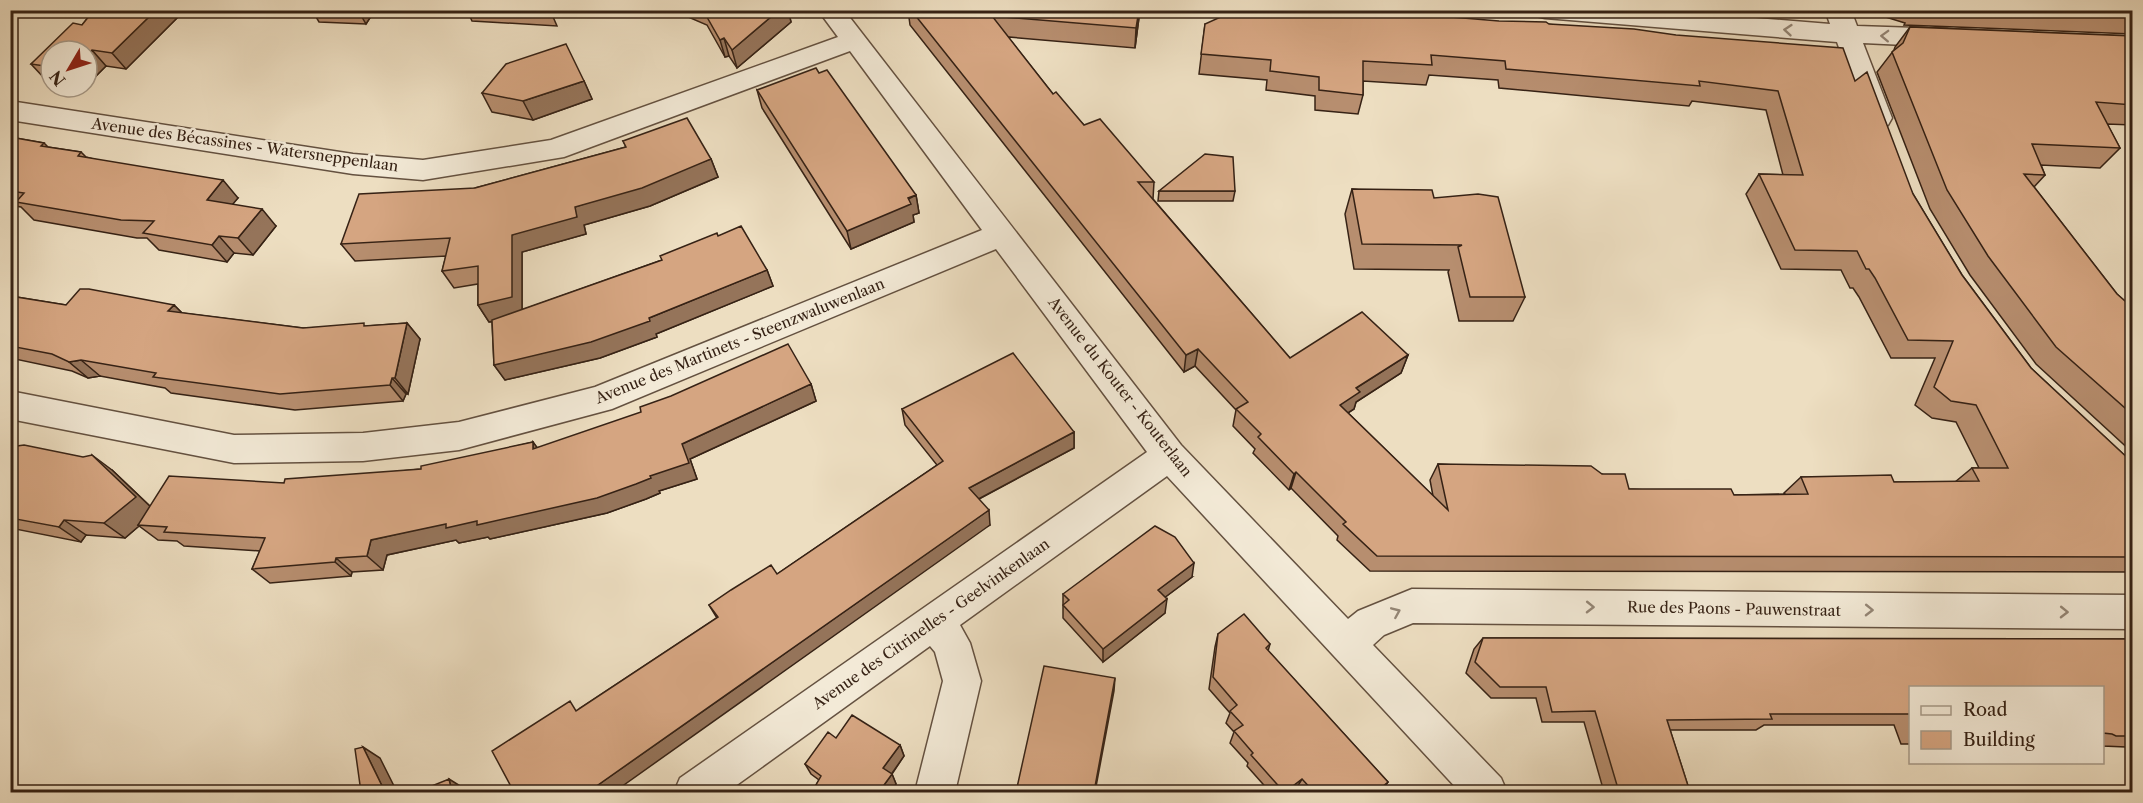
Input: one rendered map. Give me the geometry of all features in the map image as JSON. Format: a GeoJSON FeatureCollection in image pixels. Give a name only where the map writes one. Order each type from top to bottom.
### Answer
{"type":"FeatureCollection","features":[{"type":"Feature","properties":{"kind":"street","name":"Avenue du Kouter - Kouterlaan"},"geometry":{"type":"LineString","coordinates":[[830,10],[1169,455],[1487,792]]}},
{"type":"Feature","properties":{"kind":"street"},"geometry":{"type":"LineString","coordinates":[[1545,10],[1842,22],[1970,39]]}},
{"type":"Feature","properties":{"kind":"street"},"geometry":{"type":"LineString","coordinates":[[1842,22],[1889,148]]}},
{"type":"Feature","properties":{"kind":"street","name":"Avenue des Bécassines - Watersneppenlaan"},"geometry":{"type":"LineString","coordinates":[[10,110],[353,164],[423,170],[554,150],[855,40]]}},
{"type":"Feature","properties":{"kind":"street","name":"Avenue des Martinets - Steenzwaluwenlaan"},"geometry":{"type":"LineString","coordinates":[[10,405],[234,449],[363,447],[459,436],[600,399],[1002,234]]}},
{"type":"Feature","properties":{"kind":"street","name":"Avenue des Citrinelles - Geelvinkenlaan"},"geometry":{"type":"LineString","coordinates":[[694,792],[1169,455]]}},
{"type":"Feature","properties":{"kind":"street","name":"Rue des Paons - Pauwenstraat"},"geometry":{"type":"LineString","coordinates":[[1347,643],[1371,623],[1412,606],[2133,612]]}},
{"type":"Feature","properties":{"kind":"street"},"geometry":{"type":"LineString","coordinates":[[935,622],[951,643],[962,681],[935,792]]}},
{"type":"Feature","properties":{"kind":"building"},"geometry":{"type":"Polygon","coordinates":[[[94,10],[156,10],[112,53],[99,51],[99,39],[57,39],[73,23],[82,25],[94,10]]]}},
{"type":"Feature","properties":{"kind":"building"},"geometry":{"type":"Polygon","coordinates":[[[703,10],[779,10],[732,50],[724,38],[720,40],[703,10]]]}},
{"type":"Feature","properties":{"kind":"building"},"geometry":{"type":"Polygon","coordinates":[[[911,10],[1139,10],[1136,28],[992,16],[1053,94],[1056,92],[1084,125],[1100,119],[1154,182],[1138,182],[1290,358],[1362,312],[1408,355],[1356,388],[1360,392],[1340,405],[1448,510],[1438,464],[1591,466],[1602,474],[1625,474],[1629,489],[1731,489],[1734,495],[1808,494],[1801,477],[1891,475],[1894,482],[1979,481],[1972,468],[2008,468],[1976,405],[1951,401],[1934,387],[1953,341],[1908,340],[1875,278],[1869,269],[1866,269],[1857,251],[1795,250],[1759,174],[1803,175],[1778,91],[1699,81],[1700,86],[1506,69],[1505,61],[1431,55],[1432,65],[1363,61],[1363,95],[1319,90],[1319,77],[1270,71],[1271,60],[1201,54],[1205,24],[1236,10],[1367,10],[1634,29],[1676,35],[1843,48],[1855,81],[1867,72],[1913,194],[1962,275],[2031,368],[2133,463],[2133,557],[1377,556],[1343,524],[1346,522],[1296,472],[1294,474],[1258,437],[1261,434],[1236,409],[1248,402],[1198,349],[1186,355],[911,10]]]}},
{"type":"Feature","properties":{"kind":"building"},"geometry":{"type":"Polygon","coordinates":[[[2048,10],[2133,10],[2133,14],[2048,10]]]}},
{"type":"Feature","properties":{"kind":"building"},"geometry":{"type":"Polygon","coordinates":[[[1910,27],[2133,36],[2133,105],[2096,102],[2120,148],[2032,144],[2045,175],[2024,174],[2117,294],[2133,308],[2133,415],[2056,347],[1988,256],[1947,190],[1892,52],[1903,43],[1910,27]]]}},
{"type":"Feature","properties":{"kind":"building"},"geometry":{"type":"Polygon","coordinates":[[[566,44],[584,81],[523,101],[482,93],[506,64],[566,44]]]}},
{"type":"Feature","properties":{"kind":"building"},"geometry":{"type":"Polygon","coordinates":[[[39,56],[39,65],[31,64],[39,56]]]}},
{"type":"Feature","properties":{"kind":"building"},"geometry":{"type":"Polygon","coordinates":[[[816,68],[819,73],[827,70],[916,195],[908,198],[911,204],[847,231],[757,90],[816,68]]]}},
{"type":"Feature","properties":{"kind":"building"},"geometry":{"type":"Polygon","coordinates":[[[687,118],[711,159],[642,188],[575,207],[577,217],[512,235],[512,297],[478,305],[478,266],[442,271],[450,238],[341,244],[359,194],[475,188],[626,147],[623,141],[687,118]]]}},
{"type":"Feature","properties":{"kind":"building"},"geometry":{"type":"Polygon","coordinates":[[[10,137],[44,143],[41,146],[81,152],[78,156],[223,180],[207,200],[262,209],[238,238],[219,236],[212,245],[143,233],[154,221],[121,220],[16,202],[24,193],[10,191],[10,137]]]}},
{"type":"Feature","properties":{"kind":"building"},"geometry":{"type":"Polygon","coordinates":[[[1205,154],[1233,157],[1235,191],[1159,191],[1205,154]]]}},
{"type":"Feature","properties":{"kind":"building"},"geometry":{"type":"Polygon","coordinates":[[[1352,189],[1432,190],[1434,198],[1478,194],[1498,197],[1525,297],[1470,297],[1458,247],[1462,245],[1362,244],[1352,189]]]}},
{"type":"Feature","properties":{"kind":"building"},"geometry":{"type":"Polygon","coordinates":[[[741,226],[767,270],[649,318],[650,321],[591,342],[494,365],[492,320],[662,260],[660,256],[741,226]]]}},
{"type":"Feature","properties":{"kind":"building"},"geometry":{"type":"Polygon","coordinates":[[[80,289],[174,305],[168,311],[303,328],[364,323],[364,326],[407,323],[395,378],[392,378],[390,385],[280,394],[153,377],[156,373],[81,360],[69,362],[52,354],[10,346],[10,296],[66,305],[80,289]]]}},
{"type":"Feature","properties":{"kind":"building"},"geometry":{"type":"Polygon","coordinates":[[[788,344],[811,384],[682,444],[689,463],[597,498],[477,525],[477,521],[446,528],[446,524],[371,540],[367,556],[336,558],[335,562],[252,569],[265,538],[164,532],[167,527],[138,525],[169,476],[284,483],[285,479],[421,469],[421,466],[533,442],[533,449],[641,412],[640,407],[671,396],[788,344]]]}},
{"type":"Feature","properties":{"kind":"building"},"geometry":{"type":"Polygon","coordinates":[[[1013,353],[1074,432],[969,488],[989,510],[588,792],[514,792],[492,751],[570,701],[576,711],[718,617],[709,605],[731,590],[771,565],[777,574],[943,461],[902,409],[1013,353]]]}},
{"type":"Feature","properties":{"kind":"building"},"geometry":{"type":"Polygon","coordinates":[[[24,445],[83,457],[92,455],[136,497],[104,523],[64,520],[59,527],[10,518],[10,447],[24,445]]]}},
{"type":"Feature","properties":{"kind":"building"},"geometry":{"type":"Polygon","coordinates":[[[1155,526],[1175,537],[1194,563],[1158,590],[1167,599],[1103,649],[1063,605],[1069,600],[1063,594],[1155,526]]]}},
{"type":"Feature","properties":{"kind":"building"},"geometry":{"type":"Polygon","coordinates":[[[1244,614],[1270,644],[1266,648],[1388,782],[1376,792],[1314,792],[1302,779],[1284,792],[1251,755],[1253,753],[1234,731],[1243,725],[1230,711],[1237,705],[1213,677],[1218,634],[1244,614]]]}},
{"type":"Feature","properties":{"kind":"building"},"geometry":{"type":"Polygon","coordinates":[[[1483,638],[2133,639],[2133,736],[2104,733],[2104,686],[1909,686],[1909,714],[1770,714],[1772,719],[1667,720],[1690,792],[1619,792],[1595,711],[1552,712],[1546,687],[1500,687],[1475,662],[1483,638]]]}},
{"type":"Feature","properties":{"kind":"building"},"geometry":{"type":"Polygon","coordinates":[[[1044,666],[1115,678],[1094,792],[1016,792],[1044,666]]]}},
{"type":"Feature","properties":{"kind":"building"},"geometry":{"type":"Polygon","coordinates":[[[852,715],[900,745],[883,768],[892,774],[879,792],[828,792],[816,785],[821,776],[805,764],[828,732],[836,738],[852,715]]]}},
{"type":"Feature","properties":{"kind":"building"},"geometry":{"type":"Polygon","coordinates":[[[363,747],[385,792],[361,792],[355,749],[363,747]]]}},
{"type":"Feature","properties":{"kind":"building"},"geometry":{"type":"Polygon","coordinates":[[[449,779],[452,792],[417,792],[449,779]]]}}]}
